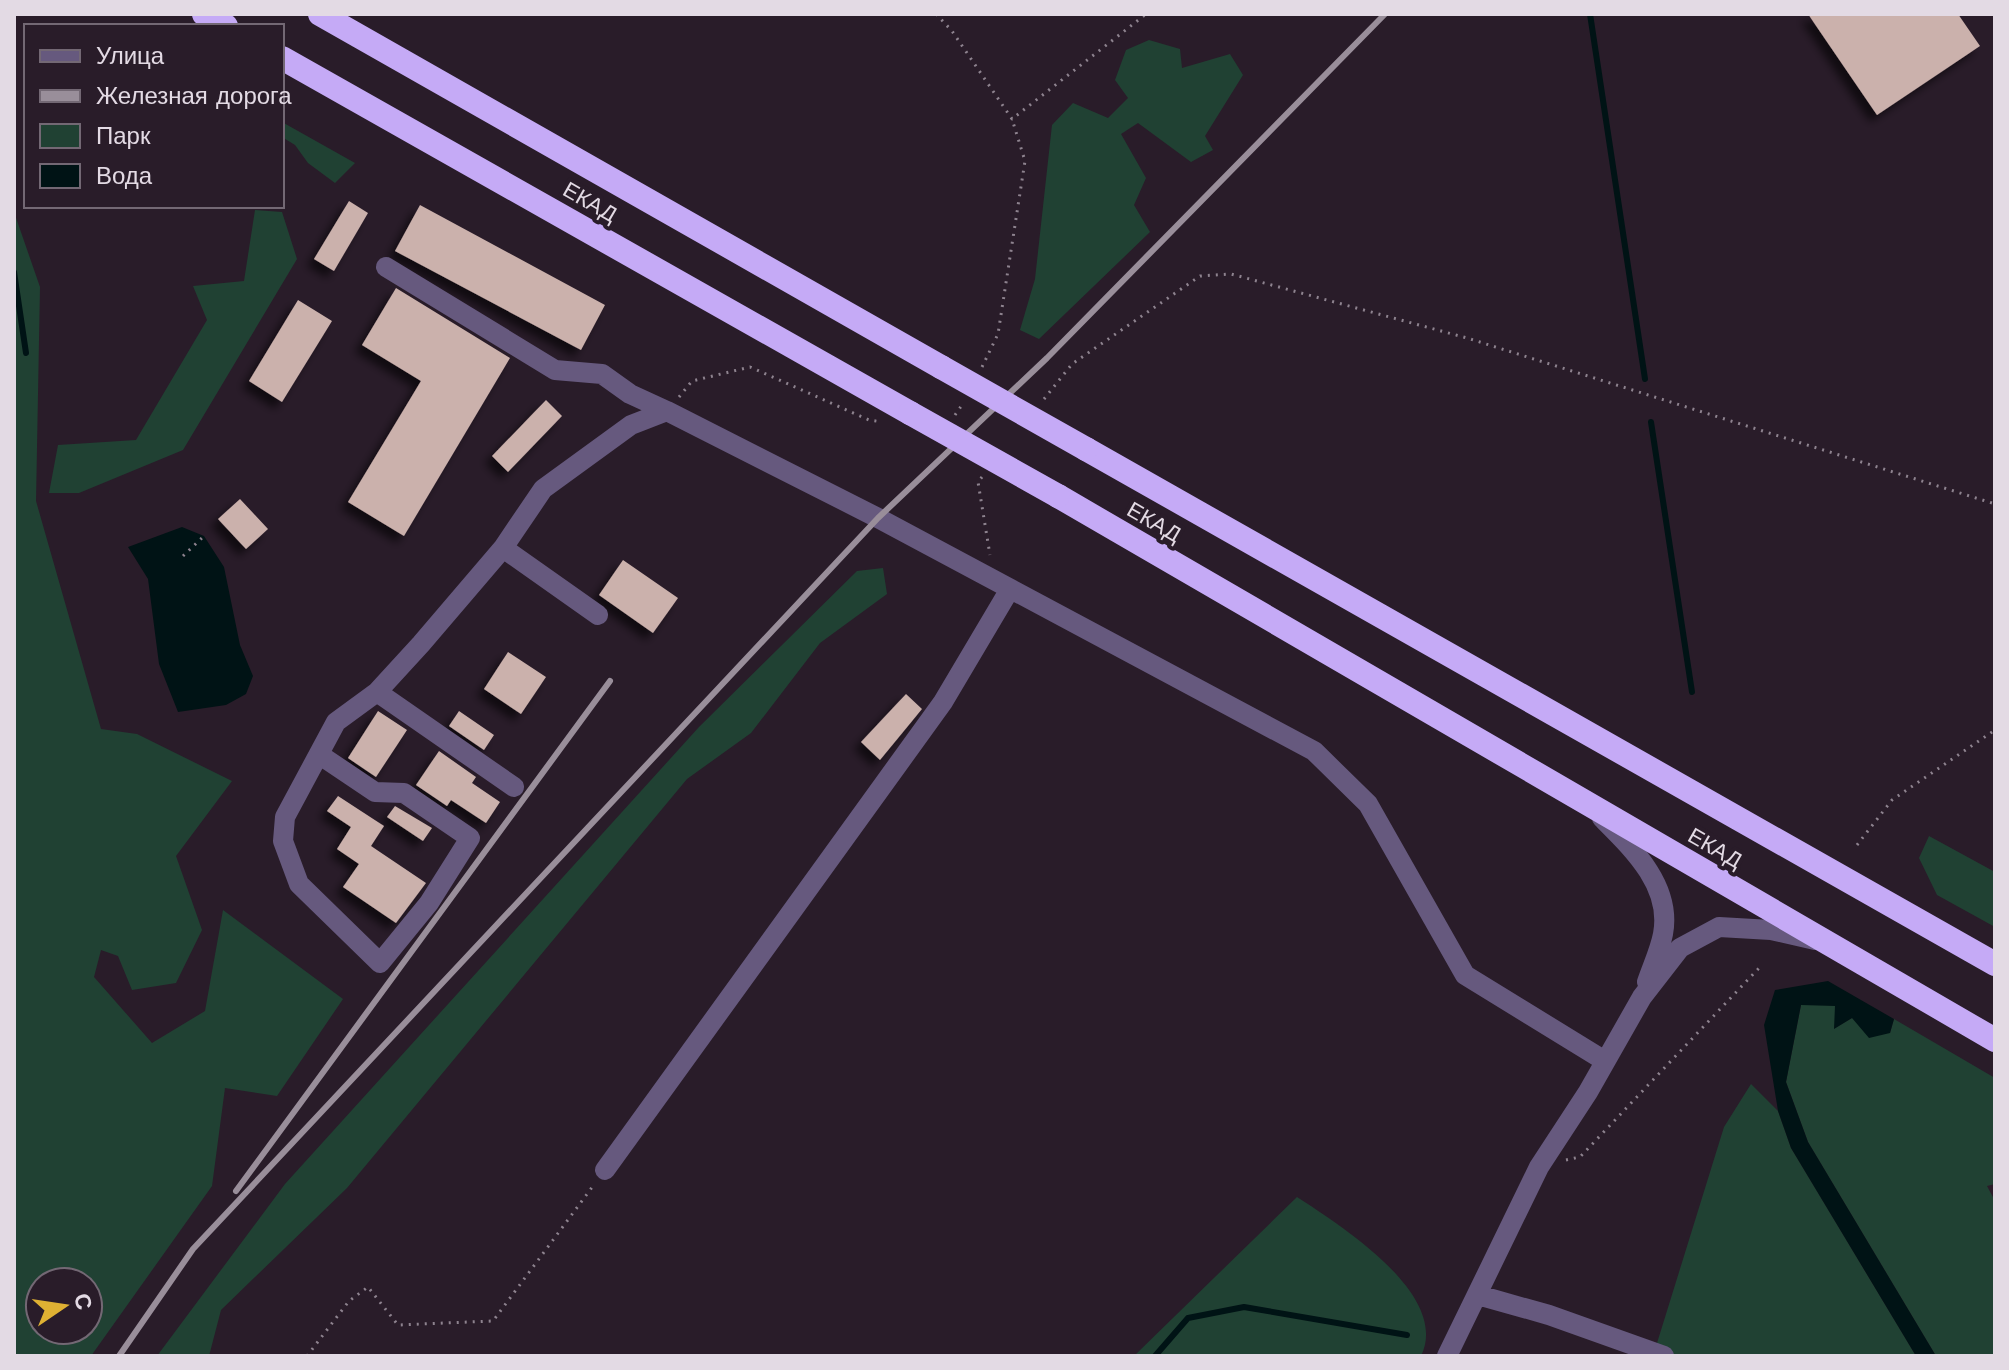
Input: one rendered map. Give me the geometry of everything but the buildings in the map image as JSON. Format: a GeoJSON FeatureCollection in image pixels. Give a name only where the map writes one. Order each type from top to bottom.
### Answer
{"type":"FeatureCollection","features":[{"type":"Feature","properties":{"kind":"highway"},"geometry":{"type":"LineString","coordinates":[[204,14],[222,24]]}},
{"type":"Feature","properties":{"kind":"highway","name":"ЕКАД"},"geometry":{"type":"LineString","coordinates":[[320,14],[1995,964]]}},
{"type":"Feature","properties":{"kind":"highway","name":"ЕКАД"},"geometry":{"type":"LineString","coordinates":[[284,59],[1058,496],[1995,1040]]}},
{"type":"Feature","properties":{"kind":"street"},"geometry":{"type":"LineString","coordinates":[[386,267],[555,370],[602,374],[630,394],[878,518],[1314,751],[1368,804],[1465,975],[1605,1061]]}},
{"type":"Feature","properties":{"kind":"street"},"geometry":{"type":"LineString","coordinates":[[320,755],[375,792],[404,793],[470,838],[429,903],[380,963],[299,884],[283,841],[285,817],[336,722],[377,692],[503,548],[543,489],[631,425],[667,411]]}},
{"type":"Feature","properties":{"kind":"street"},"geometry":{"type":"LineString","coordinates":[[503,548],[598,615]]}},
{"type":"Feature","properties":{"kind":"street"},"geometry":{"type":"LineString","coordinates":[[605,1170],[943,702],[1002,586]]}},
{"type":"Feature","properties":{"kind":"street"},"geometry":{"type":"LineString","coordinates":[[377,692],[514,787]]}},
{"type":"Feature","properties":{"kind":"street"},"geometry":{"type":"LineString","coordinates":[[1589,804],[1650,872],[1664,905],[1663,934],[1642,997]]}},
{"type":"Feature","properties":{"kind":"street"},"geometry":{"type":"LineString","coordinates":[[1447,1356],[1539,1167],[1642,997],[1680,948],[1719,927],[1771,930],[1825,942]]}},
{"type":"Feature","properties":{"kind":"street"},"geometry":{"type":"LineString","coordinates":[[1478,1295],[1549,1315],[1664,1356]]}},
{"type":"Feature","properties":{"kind":"path"},"geometry":{"type":"LineString","coordinates":[[936,14],[952,31],[1012,119],[1146,14]]}},
{"type":"Feature","properties":{"kind":"path"},"geometry":{"type":"LineString","coordinates":[[1044,399],[1072,364],[1200,276],[1231,274],[1467,338],[1995,504]]}},
{"type":"Feature","properties":{"kind":"path"},"geometry":{"type":"LineString","coordinates":[[988,470],[978,482],[1002,586]]}},
{"type":"Feature","properties":{"kind":"path"},"geometry":{"type":"LineString","coordinates":[[183,556],[204,536]]}},
{"type":"Feature","properties":{"kind":"path"},"geometry":{"type":"LineString","coordinates":[[1857,845],[1892,800],[1995,730]]}},
{"type":"Feature","properties":{"kind":"path"},"geometry":{"type":"LineString","coordinates":[[1539,1167],[1580,1157],[1759,968]]}},
{"type":"Feature","properties":{"kind":"path"},"geometry":{"type":"LineString","coordinates":[[307,1356],[349,1301],[368,1287],[398,1325],[493,1321],[605,1170]]}},
{"type":"Feature","properties":{"kind":"green space"},"geometry":{"type":"Polygon","coordinates":[[[1149,40],[1180,49],[1182,68],[1230,54],[1243,75],[1205,136],[1213,150],[1191,162],[1138,123],[1121,134],[1146,178],[1134,205],[1150,232],[1039,339],[1020,330],[1035,279],[1052,125],[1073,103],[1108,118],[1128,98],[1115,80],[1126,50],[1149,40]]]}},
{"type":"Feature","properties":{"kind":"green space"},"geometry":{"type":"Polygon","coordinates":[[[284,123],[355,163],[335,183],[308,163],[295,145],[284,138],[284,123]]]}},
{"type":"Feature","properties":{"kind":"green space"},"geometry":{"type":"Polygon","coordinates":[[[255,210],[282,212],[297,259],[183,450],[79,493],[49,493],[58,445],[136,440],[207,320],[193,286],[244,281],[255,210]]]}},
{"type":"Feature","properties":{"kind":"green space"},"geometry":{"type":"Polygon","coordinates":[[[14,212],[40,287],[36,501],[101,729],[137,734],[232,781],[176,856],[202,930],[176,983],[132,990],[118,956],[101,950],[94,977],[152,1043],[205,1011],[223,910],[343,999],[277,1096],[225,1088],[212,1186],[104,1338],[104,1266],[24,1266],[24,1346],[98,1346],[91,1356],[14,1356],[14,212]]]}},
{"type":"Feature","properties":{"kind":"green space"},"geometry":{"type":"Polygon","coordinates":[[[883,568],[887,594],[820,643],[751,733],[687,779],[347,1188],[221,1310],[209,1356],[157,1356],[285,1184],[699,727],[857,571],[883,568]]]}},
{"type":"Feature","properties":{"kind":"green space"},"geometry":{"type":"Polygon","coordinates":[[[1929,836],[1995,872],[1995,927],[1937,895],[1919,858],[1929,836]]]}},
{"type":"Feature","properties":{"kind":"green space"},"geometry":{"type":"Polygon","coordinates":[[[1801,1005],[1835,1005],[1835,1028],[1852,1018],[1890,1033],[1894,1019],[1995,1078],[1995,1184],[1987,1186],[1995,1201],[1995,1356],[1936,1356],[1808,1142],[1786,1082],[1801,1005]]]}},
{"type":"Feature","properties":{"kind":"green space"},"geometry":{"type":"Polygon","coordinates":[[[1751,1084],[1778,1111],[1791,1148],[1916,1356],[1653,1356],[1724,1127],[1751,1084]]]}},
{"type":"Feature","properties":{"kind":"green space"},"geometry":{"type":"Polygon","coordinates":[[[1297,1197],[1363,1244],[1406,1286],[1420,1309],[1426,1333],[1421,1356],[1134,1356],[1297,1197]]]}},
{"type":"Feature","properties":{"kind":"water"},"geometry":{"type":"Polygon","coordinates":[[[182,527],[204,536],[224,567],[240,645],[253,676],[246,694],[226,705],[178,712],[159,664],[148,579],[128,547],[182,527]]]}},
{"type":"Feature","properties":{"kind":"water"},"geometry":{"type":"Polygon","coordinates":[[[1828,981],[1894,1019],[1890,1033],[1869,1038],[1852,1018],[1834,1029],[1835,1006],[1801,1005],[1786,1082],[1808,1142],[1936,1356],[1916,1356],[1791,1148],[1778,1111],[1764,1025],[1775,990],[1828,981]]]}},
{"type":"Feature","properties":{"kind":"waterway"},"geometry":{"type":"LineString","coordinates":[[1590,14],[1645,379]]}},
{"type":"Feature","properties":{"kind":"waterway"},"geometry":{"type":"LineString","coordinates":[[14,272],[26,353]]}},
{"type":"Feature","properties":{"kind":"waterway"},"geometry":{"type":"LineString","coordinates":[[1651,422],[1692,692]]}},
{"type":"Feature","properties":{"kind":"waterway"},"geometry":{"type":"LineString","coordinates":[[1155,1356],[1188,1318],[1244,1307],[1407,1335]]}},
{"type":"Feature","properties":{"kind":"railway"},"geometry":{"type":"LineString","coordinates":[[119,1356],[193,1249],[878,518],[1047,358],[1385,14]]}},
{"type":"Feature","properties":{"kind":"railway"},"geometry":{"type":"LineString","coordinates":[[236,1191],[610,681]]}}]}
